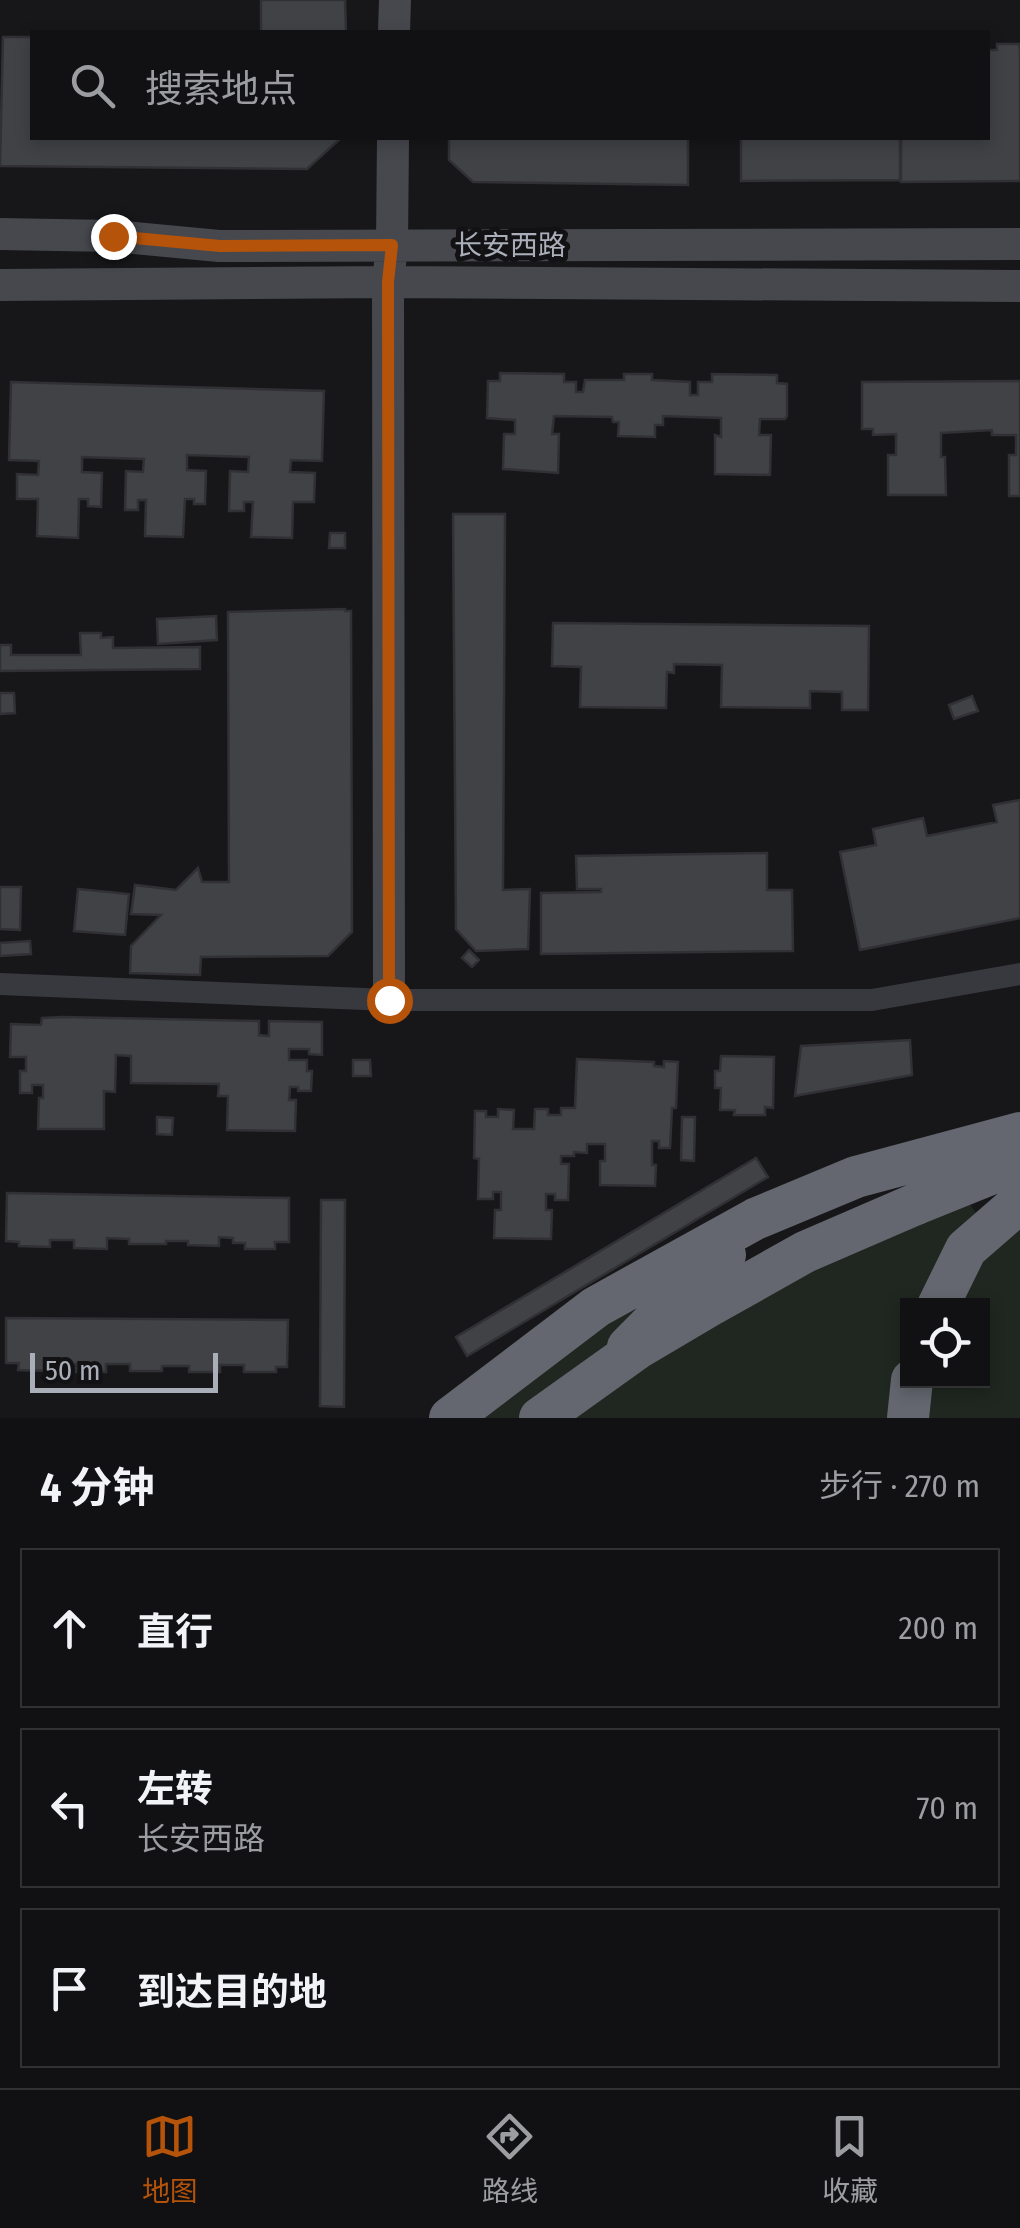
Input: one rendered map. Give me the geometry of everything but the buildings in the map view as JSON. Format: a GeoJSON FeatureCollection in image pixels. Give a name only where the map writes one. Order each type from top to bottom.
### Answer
{"type":"FeatureCollection","features":[{"type":"Feature","properties":{"kind":"highway"},"geometry":{"type":"LineString","coordinates":[[450,1418],[596,1307],[755,1219],[856,1177],[1020,1133]]}},
{"type":"Feature","properties":{"kind":"highway"},"geometry":{"type":"LineString","coordinates":[[568,1418],[632,1342],[713,1262],[843,1199],[978,1146]]}},
{"type":"Feature","properties":{"kind":"highway"},"geometry":{"type":"LineString","coordinates":[[540,1418],[638,1348],[805,1252],[1020,1162]]}},
{"type":"Feature","properties":{"kind":"highway"},"geometry":{"type":"LineString","coordinates":[[942,1298],[966,1249],[1020,1202]]}},
{"type":"Feature","properties":{"kind":"highway"},"geometry":{"type":"LineString","coordinates":[[908,1418],[911,1388]]}},
{"type":"Feature","properties":{"kind":"main road"},"geometry":{"type":"LineString","coordinates":[[394,0],[394,30]]}},
{"type":"Feature","properties":{"kind":"main road"},"geometry":{"type":"LineString","coordinates":[[389,1000],[388,282],[393,140]]}},
{"type":"Feature","properties":{"kind":"main road","name":"长安西路"},"geometry":{"type":"LineString","coordinates":[[0,234],[113,236],[220,246],[1020,244]]}},
{"type":"Feature","properties":{"kind":"main road","name":"长安西路"},"geometry":{"type":"LineString","coordinates":[[0,285],[388,282],[1020,286]]}},
{"type":"Feature","properties":{"kind":"street"},"geometry":{"type":"LineString","coordinates":[[0,984],[389,1000],[872,1000],[1020,974]]}},
{"type":"Feature","properties":{"kind":"shaded area"},"geometry":{"type":"Polygon","coordinates":[[[967,1200],[994,1239],[1020,1224],[1020,1418],[465,1418],[595,1323],[967,1200]]]}},
{"type":"Feature","properties":{"kind":"route"},"geometry":{"type":"LineString","coordinates":[[113,236],[220,246],[392,245],[388,282],[389,1000]]}}]}
